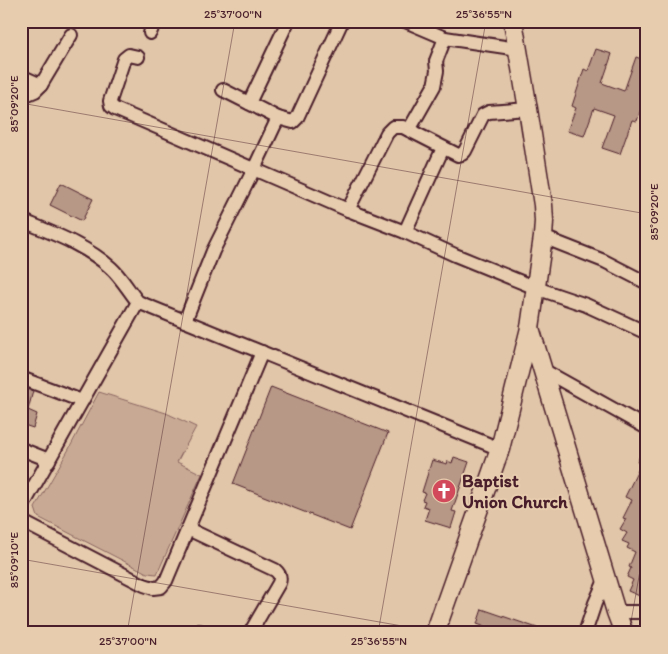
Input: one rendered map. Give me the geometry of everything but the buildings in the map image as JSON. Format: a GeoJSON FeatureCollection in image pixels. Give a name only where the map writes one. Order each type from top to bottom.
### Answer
{"type":"FeatureCollection","features":[{"type":"Feature","properties":{"kind":"main road"},"geometry":{"type":"LineString","coordinates":[[435,633],[500,449],[530,328],[536,288],[544,220],[543,204],[513,21]]}},
{"type":"Feature","properties":{"kind":"main road"},"geometry":{"type":"LineString","coordinates":[[530,328],[624,633]]}},
{"type":"Feature","properties":{"kind":"street"},"geometry":{"type":"LineString","coordinates":[[249,103],[288,21]]}},
{"type":"Feature","properties":{"kind":"street"},"geometry":{"type":"LineString","coordinates":[[223,90],[278,118],[293,122],[297,118],[342,21]]}},
{"type":"Feature","properties":{"kind":"street"},"geometry":{"type":"LineString","coordinates":[[405,21],[445,38],[518,49]]}},
{"type":"Feature","properties":{"kind":"street"},"geometry":{"type":"LineString","coordinates":[[21,97],[35,91],[41,85],[71,35]]}},
{"type":"Feature","properties":{"kind":"street"},"geometry":{"type":"LineString","coordinates":[[408,130],[434,86],[437,71],[436,61],[445,38]]}},
{"type":"Feature","properties":{"kind":"street"},"geometry":{"type":"LineString","coordinates":[[138,57],[129,55],[124,59],[111,96],[111,106],[348,210],[405,232],[536,288],[586,306],[647,333]]}},
{"type":"Feature","properties":{"kind":"street"},"geometry":{"type":"LineString","coordinates":[[21,76],[41,85]]}},
{"type":"Feature","properties":{"kind":"street"},"geometry":{"type":"LineString","coordinates":[[348,210],[387,133],[393,127],[408,130],[454,154],[462,154],[483,114],[528,109]]}},
{"type":"Feature","properties":{"kind":"street"},"geometry":{"type":"LineString","coordinates":[[185,321],[213,251],[278,118]]}},
{"type":"Feature","properties":{"kind":"street"},"geometry":{"type":"LineString","coordinates":[[405,232],[443,148]]}},
{"type":"Feature","properties":{"kind":"street"},"geometry":{"type":"LineString","coordinates":[[21,220],[83,247],[100,258],[113,270],[138,302],[500,449]]}},
{"type":"Feature","properties":{"kind":"street"},"geometry":{"type":"LineString","coordinates":[[542,237],[604,261],[647,283]]}},
{"type":"Feature","properties":{"kind":"street"},"geometry":{"type":"LineString","coordinates":[[21,509],[26,490],[49,460],[138,302]]}},
{"type":"Feature","properties":{"kind":"street"},"geometry":{"type":"LineString","coordinates":[[21,521],[144,585],[153,588],[161,587],[166,582],[262,352]]}},
{"type":"Feature","properties":{"kind":"street"},"geometry":{"type":"LineString","coordinates":[[543,370],[647,428]]}},
{"type":"Feature","properties":{"kind":"street"},"geometry":{"type":"LineString","coordinates":[[21,378],[82,401]]}},
{"type":"Feature","properties":{"kind":"street"},"geometry":{"type":"LineString","coordinates":[[21,449],[49,460]]}},
{"type":"Feature","properties":{"kind":"street"},"geometry":{"type":"LineString","coordinates":[[188,529],[279,573],[281,578],[279,583],[250,633]]}},
{"type":"Feature","properties":{"kind":"street"},"geometry":{"type":"LineString","coordinates":[[585,633],[594,603],[606,578]]}},
{"type":"Feature","properties":{"kind":"street"},"geometry":{"type":"LineString","coordinates":[[616,612],[641,612],[647,610]]}},
{"type":"Feature","properties":{"kind":"shaded area"},"geometry":{"type":"Polygon","coordinates":[[[99,392],[166,413],[196,427],[177,462],[202,474],[157,574],[147,573],[38,517],[35,508],[99,392]]]}},
{"type":"Feature","properties":{"kind":"place","name":"Baptist Union Church"},"geometry":{"type":"Point","coordinates":[444,491]}}]}
